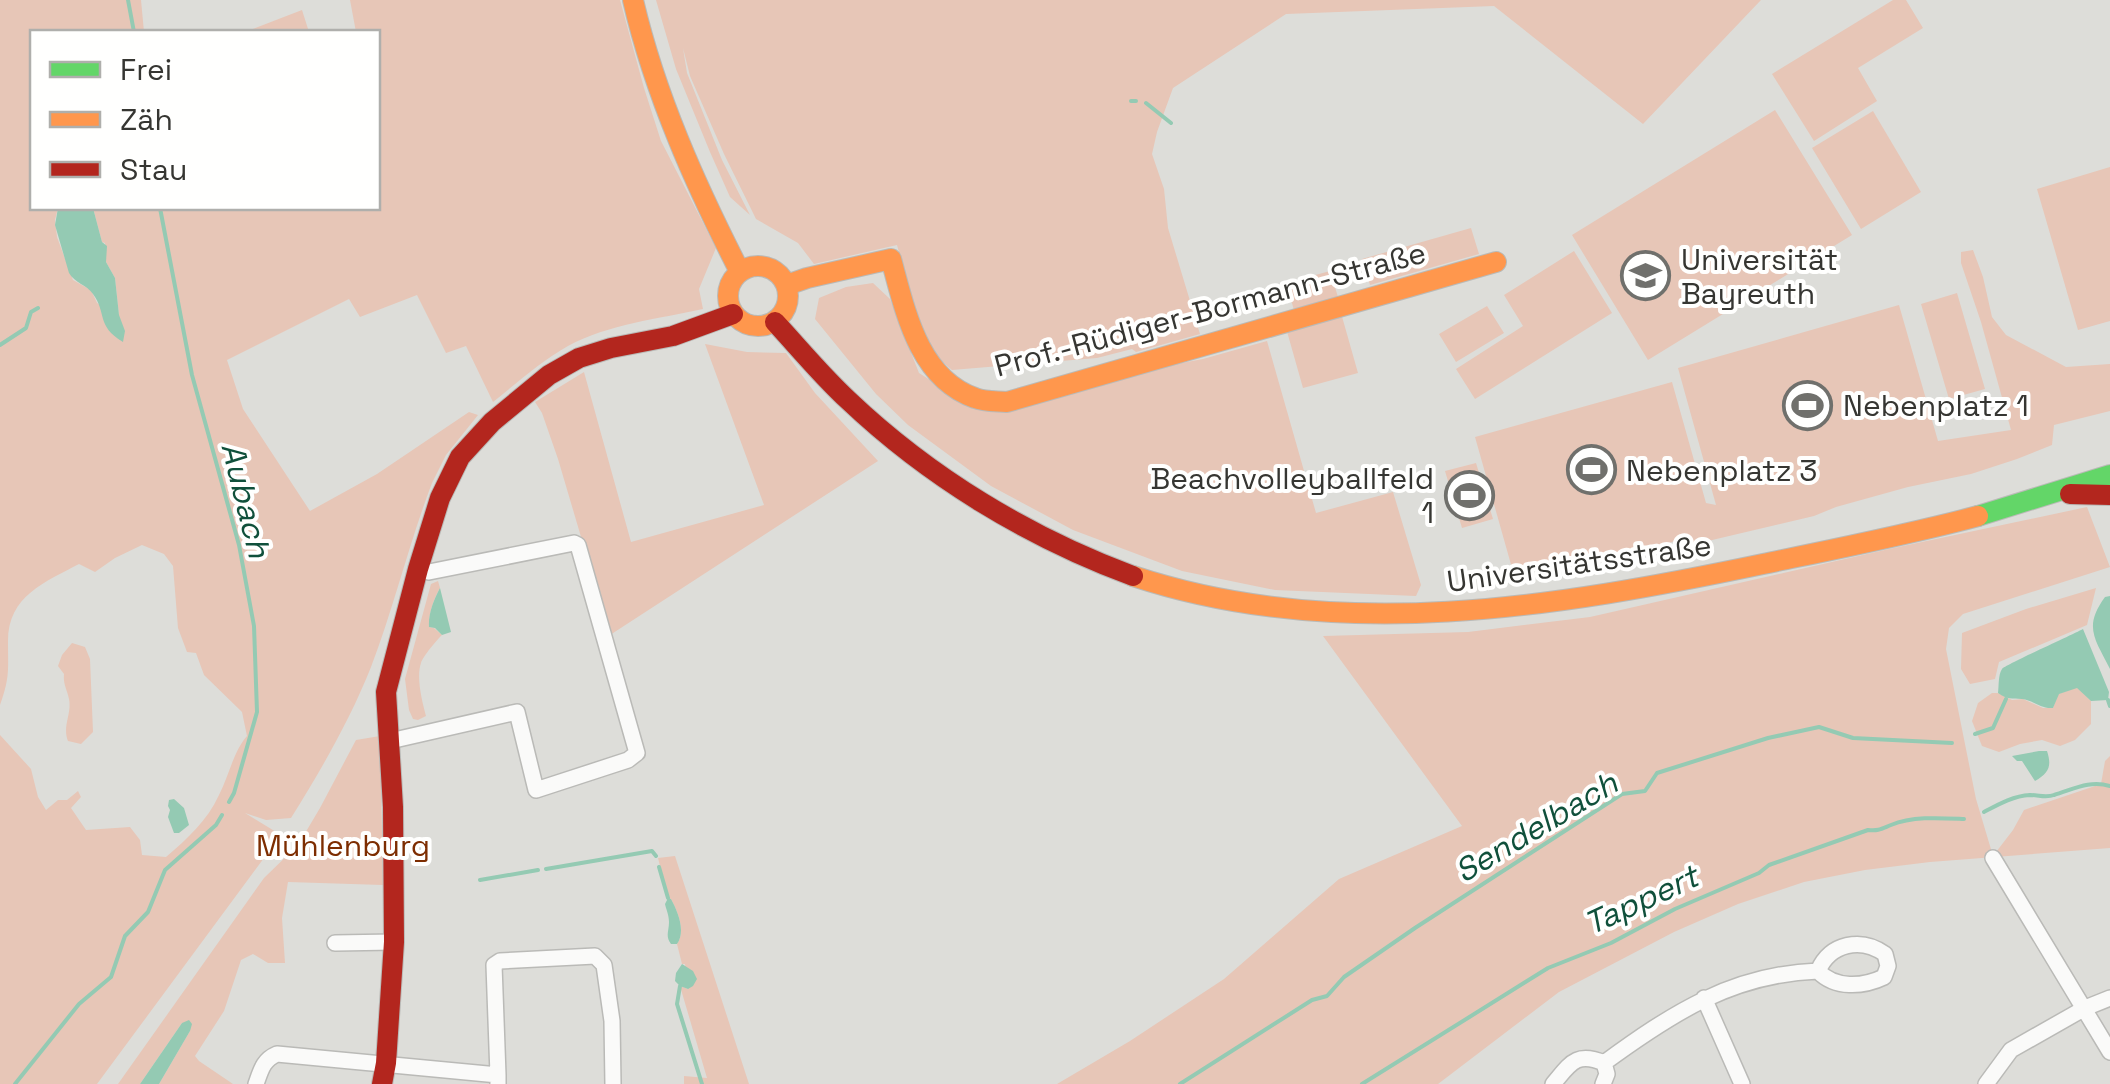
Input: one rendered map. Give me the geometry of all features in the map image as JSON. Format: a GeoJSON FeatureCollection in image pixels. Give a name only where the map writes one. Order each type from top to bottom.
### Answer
{"type":"FeatureCollection","features":[{"type":"Feature","properties":{"kind":"main road"},"geometry":{"type":"LineString","coordinates":[[633,0],[669,120],[740,272]]}},
{"type":"Feature","properties":{"kind":"main road","name":"Prof.-Rüdiger-Bormann-Straße"},"geometry":{"type":"LineString","coordinates":[[787,285],[892,260],[910,321],[934,370],[977,399],[1007,402],[1496,262]]}},
{"type":"Feature","properties":{"kind":"main road"},"geometry":{"type":"LineString","coordinates":[[748,267],[776,271],[787,285],[788,302],[775,322],[757,327],[740,320],[729,305],[729,286],[748,267]]}},
{"type":"Feature","properties":{"kind":"main road"},"geometry":{"type":"LineString","coordinates":[[384,1074],[394,942],[394,846],[386,692],[440,498],[460,457],[492,422],[549,375],[579,358],[673,336],[733,314]]}},
{"type":"Feature","properties":{"kind":"main road","name":"Universitätsstraße"},"geometry":{"type":"LineString","coordinates":[[775,322],[850,402],[894,441],[973,498],[1121,572],[1182,590],[1261,606],[1357,615],[1460,613],[1584,599],[1891,537],[1997,511],[2110,474]]}},
{"type":"Feature","properties":{"kind":"main road"},"geometry":{"type":"LineString","coordinates":[[2048,495],[2110,495]]}},
{"type":"Feature","properties":{"kind":"street"},"geometry":{"type":"LineString","coordinates":[[390,741],[517,712],[536,790],[628,760],[637,753],[578,545],[430,572],[418,569]]}},
{"type":"Feature","properties":{"kind":"street"},"geometry":{"type":"LineString","coordinates":[[1993,858],[2110,1052]]}},
{"type":"Feature","properties":{"kind":"street"},"geometry":{"type":"LineString","coordinates":[[335,942],[394,942]]}},
{"type":"Feature","properties":{"kind":"street"},"geometry":{"type":"LineString","coordinates":[[256,1084],[262,1066],[276,1054],[384,1074],[498,1079],[494,966],[500,961],[595,956],[604,965],[612,1021],[613,1084]]}},
{"type":"Feature","properties":{"kind":"street"},"geometry":{"type":"LineString","coordinates":[[1604,1063],[1653,1027],[1704,998],[1768,977],[1818,971]]}},
{"type":"Feature","properties":{"kind":"street"},"geometry":{"type":"LineString","coordinates":[[1704,998],[1742,1084]]}},
{"type":"Feature","properties":{"kind":"street"},"geometry":{"type":"LineString","coordinates":[[1986,1084],[2011,1050],[2110,998]]}},
{"type":"Feature","properties":{"kind":"street"},"geometry":{"type":"LineString","coordinates":[[1553,1084],[1576,1060],[1586,1057],[1604,1063]]}},
{"type":"Feature","properties":{"kind":"street"},"geometry":{"type":"LineString","coordinates":[[1603,1084],[1607,1074],[1604,1063]]}},
{"type":"Feature","properties":{"kind":"green space"},"geometry":{"type":"Polygon","coordinates":[[[0,0],[141,0],[144,30],[30,30],[30,210],[58,210],[57,237],[73,280],[91,290],[97,303],[119,315],[115,278],[106,262],[105,243],[94,210],[380,210],[380,30],[356,30],[350,0],[620,0],[661,141],[716,248],[699,289],[703,309],[600,332],[568,346],[493,402],[466,346],[446,353],[417,295],[360,317],[349,299],[227,360],[243,409],[310,511],[377,474],[469,412],[478,415],[446,455],[432,483],[371,667],[324,763],[291,818],[266,820],[245,813],[281,835],[97,1084],[0,1084],[0,735],[31,769],[38,797],[46,810],[78,791],[81,797],[71,808],[86,830],[130,827],[140,840],[142,855],[166,857],[209,813],[247,736],[242,712],[204,675],[196,653],[187,652],[178,628],[173,566],[164,554],[142,545],[95,572],[79,564],[42,584],[22,602],[10,626],[8,673],[0,705],[0,0]]]}},
{"type":"Feature","properties":{"kind":"green space"},"geometry":{"type":"Polygon","coordinates":[[[656,0],[1761,0],[1643,124],[1494,6],[1286,14],[1173,88],[1157,132],[1152,154],[1164,189],[1168,228],[1200,334],[1136,352],[1132,349],[1097,358],[952,370],[929,344],[922,329],[897,245],[814,264],[798,243],[756,219],[690,76],[683,48],[687,73],[722,160],[750,215],[730,197],[676,69],[656,0]]]}},
{"type":"Feature","properties":{"kind":"green space"},"geometry":{"type":"Polygon","coordinates":[[[1893,0],[1906,0],[1923,28],[1858,68],[1877,101],[1814,141],[1772,74],[1893,0]]]}},
{"type":"Feature","properties":{"kind":"green space"},"geometry":{"type":"Polygon","coordinates":[[[302,10],[308,30],[250,30],[302,10]]]}},
{"type":"Feature","properties":{"kind":"green space"},"geometry":{"type":"Polygon","coordinates":[[[1775,110],[1852,235],[1648,360],[1572,235],[1775,110]]]}},
{"type":"Feature","properties":{"kind":"green space"},"geometry":{"type":"Polygon","coordinates":[[[1873,111],[1921,192],[1861,229],[1812,148],[1873,111]]]}},
{"type":"Feature","properties":{"kind":"green space"},"geometry":{"type":"Polygon","coordinates":[[[2110,167],[2110,321],[2078,330],[2037,189],[2110,167]]]}},
{"type":"Feature","properties":{"kind":"green space"},"geometry":{"type":"Polygon","coordinates":[[[1471,228],[1479,254],[1370,285],[1362,259],[1471,228]]]}},
{"type":"Feature","properties":{"kind":"green space"},"geometry":{"type":"Polygon","coordinates":[[[1973,250],[1992,317],[2006,335],[2066,367],[2110,364],[2110,411],[2054,425],[2052,445],[2017,459],[1814,516],[1691,545],[1675,541],[1646,550],[1512,568],[1475,437],[1672,382],[1706,503],[1716,505],[1678,368],[1899,305],[1938,441],[2011,430],[1961,263],[1961,252],[1973,250]]]}},
{"type":"Feature","properties":{"kind":"green space"},"geometry":{"type":"Polygon","coordinates":[[[1574,251],[1612,313],[1475,399],[1456,369],[1523,326],[1504,295],[1574,251]]]}},
{"type":"Feature","properties":{"kind":"green space"},"geometry":{"type":"Polygon","coordinates":[[[1330,271],[1338,297],[1294,310],[1286,283],[1330,271]]]}},
{"type":"Feature","properties":{"kind":"green space"},"geometry":{"type":"Polygon","coordinates":[[[873,283],[890,299],[919,373],[957,397],[1043,389],[1203,359],[1267,341],[1316,513],[1393,492],[1421,585],[1416,596],[1275,590],[1182,571],[1073,530],[991,486],[908,425],[876,394],[815,319],[819,298],[846,287],[873,283]]]}},
{"type":"Feature","properties":{"kind":"green space"},"geometry":{"type":"Polygon","coordinates":[[[1957,293],[1985,389],[1949,399],[1921,304],[1957,293]]]}},
{"type":"Feature","properties":{"kind":"green space"},"geometry":{"type":"Polygon","coordinates":[[[1487,306],[1504,333],[1456,362],[1439,334],[1487,306]]]}},
{"type":"Feature","properties":{"kind":"green space"},"geometry":{"type":"Polygon","coordinates":[[[1341,313],[1358,373],[1303,388],[1286,328],[1341,313]]]}},
{"type":"Feature","properties":{"kind":"green space"},"geometry":{"type":"Polygon","coordinates":[[[705,344],[747,352],[786,353],[815,393],[878,461],[610,635],[558,459],[535,402],[584,372],[631,542],[764,505],[705,344]]]}},
{"type":"Feature","properties":{"kind":"green space","name":"Beachvolleyballfeld 1"},"geometry":{"type":"Polygon","coordinates":[[[1476,463],[1493,519],[1462,528],[1445,471],[1476,463]]]}},
{"type":"Feature","properties":{"kind":"green space"},"geometry":{"type":"Polygon","coordinates":[[[2087,507],[2110,567],[1963,614],[1949,628],[1946,649],[1976,799],[1993,856],[2024,810],[2101,784],[2105,761],[2110,756],[2110,848],[1865,870],[1804,882],[1738,904],[1674,932],[1559,992],[1438,1084],[1057,1084],[1224,979],[1339,879],[1462,826],[1323,636],[1468,632],[1590,617],[2087,507]]]}},
{"type":"Feature","properties":{"kind":"green space"},"geometry":{"type":"Polygon","coordinates":[[[438,581],[440,588],[429,627],[442,635],[421,663],[419,682],[426,716],[418,720],[413,719],[409,710],[405,679],[431,584],[438,581]]]}},
{"type":"Feature","properties":{"kind":"green space"},"geometry":{"type":"Polygon","coordinates":[[[2096,588],[2087,625],[1999,662],[1995,679],[1970,684],[1961,669],[1962,633],[2096,588]]]}},
{"type":"Feature","properties":{"kind":"green space"},"geometry":{"type":"Polygon","coordinates":[[[72,643],[85,647],[90,659],[93,732],[81,744],[68,741],[69,699],[64,674],[58,666],[72,643]]]}},
{"type":"Feature","properties":{"kind":"green space"},"geometry":{"type":"Polygon","coordinates":[[[2077,687],[2091,701],[2091,724],[2075,740],[2060,746],[2042,740],[1999,752],[1982,746],[1972,721],[1978,703],[1992,693],[2053,708],[2058,694],[2077,687]]]}},
{"type":"Feature","properties":{"kind":"green space","name":"Mühlenburg"},"geometry":{"type":"Polygon","coordinates":[[[380,736],[383,885],[288,882],[282,918],[285,963],[268,963],[253,954],[241,960],[224,1011],[195,1056],[233,1084],[159,1084],[190,1031],[182,1023],[140,1084],[118,1084],[264,878],[298,845],[356,740],[380,736]]]}},
{"type":"Feature","properties":{"kind":"green space"},"geometry":{"type":"Polygon","coordinates":[[[675,856],[749,1084],[684,1084],[684,1076],[707,1078],[680,986],[688,989],[685,964],[677,944],[680,921],[668,898],[658,858],[675,856]]]}},
{"type":"Feature","properties":{"kind":"shaded area"},"geometry":{"type":"Polygon","coordinates":[[[58,210],[94,210],[102,242],[107,246],[106,262],[115,278],[125,331],[123,342],[105,325],[93,294],[69,273],[55,225],[58,210]]]}},
{"type":"Feature","properties":{"kind":"shaded area"},"geometry":{"type":"Polygon","coordinates":[[[440,588],[451,632],[442,635],[429,627],[440,588]]]}},
{"type":"Feature","properties":{"kind":"shaded area"},"geometry":{"type":"Polygon","coordinates":[[[2110,596],[2110,669],[2093,625],[2098,607],[2110,596]]]}},
{"type":"Feature","properties":{"kind":"shaded area"},"geometry":{"type":"Polygon","coordinates":[[[2083,629],[2109,692],[2108,700],[2091,701],[2077,688],[2059,694],[2053,708],[2048,708],[1998,693],[2002,669],[2083,629]]]}},
{"type":"Feature","properties":{"kind":"shaded area"},"geometry":{"type":"Polygon","coordinates":[[[2047,751],[2049,765],[2035,781],[2022,761],[2012,756],[2047,751]]]}},
{"type":"Feature","properties":{"kind":"shaded area"},"geometry":{"type":"Polygon","coordinates":[[[174,799],[184,808],[189,825],[179,833],[174,833],[168,817],[169,800],[174,799]]]}},
{"type":"Feature","properties":{"kind":"shaded area"},"geometry":{"type":"Polygon","coordinates":[[[668,898],[680,921],[677,944],[671,944],[668,938],[668,898]]]}},
{"type":"Feature","properties":{"kind":"shaded area"},"geometry":{"type":"Polygon","coordinates":[[[682,964],[697,979],[688,989],[675,981],[682,964]]]}},
{"type":"Feature","properties":{"kind":"shaded area"},"geometry":{"type":"Polygon","coordinates":[[[189,1020],[190,1031],[159,1084],[140,1084],[182,1023],[189,1020]]]}},
{"type":"Feature","properties":{"kind":"waterway","name":"Aubach"},"geometry":{"type":"LineString","coordinates":[[128,0],[134,30]]}},
{"type":"Feature","properties":{"kind":"waterway"},"geometry":{"type":"LineString","coordinates":[[1131,101],[1136,101]]}},
{"type":"Feature","properties":{"kind":"waterway"},"geometry":{"type":"LineString","coordinates":[[1146,103],[1171,123]]}},
{"type":"Feature","properties":{"kind":"waterway","name":"Aubach"},"geometry":{"type":"LineString","coordinates":[[160,210],[192,375],[239,545],[254,626],[257,712],[229,802]]}},
{"type":"Feature","properties":{"kind":"waterway"},"geometry":{"type":"LineString","coordinates":[[0,345],[26,328],[31,312],[38,308]]}},
{"type":"Feature","properties":{"kind":"waterway","name":"Sendelbach"},"geometry":{"type":"LineString","coordinates":[[1975,734],[1993,728],[2006,699]]}},
{"type":"Feature","properties":{"kind":"waterway"},"geometry":{"type":"LineString","coordinates":[[2108,700],[2110,706]]}},
{"type":"Feature","properties":{"kind":"waterway","name":"Sendelbach"},"geometry":{"type":"LineString","coordinates":[[1180,1084],[1312,1000],[1327,996],[1344,977],[1415,928],[1622,794],[1645,791],[1657,773],[1768,738],[1819,727],[1853,738],[1952,743]]}},
{"type":"Feature","properties":{"kind":"waterway","name":"Tappert"},"geometry":{"type":"LineString","coordinates":[[1984,812],[2024,796],[2051,796],[2089,785],[2110,786]]}},
{"type":"Feature","properties":{"kind":"waterway","name":"Aubach"},"geometry":{"type":"LineString","coordinates":[[15,1084],[79,1004],[111,977],[125,936],[148,912],[165,870],[216,825],[222,815]]}},
{"type":"Feature","properties":{"kind":"waterway","name":"Tappert"},"geometry":{"type":"LineString","coordinates":[[1362,1084],[1548,968],[1611,943],[1769,865],[1900,822],[1964,819]]}},
{"type":"Feature","properties":{"kind":"waterway"},"geometry":{"type":"LineString","coordinates":[[546,869],[652,851],[656,856]]}},
{"type":"Feature","properties":{"kind":"waterway"},"geometry":{"type":"LineString","coordinates":[[659,867],[668,898]]}},
{"type":"Feature","properties":{"kind":"waterway"},"geometry":{"type":"LineString","coordinates":[[480,880],[538,870]]}},
{"type":"Feature","properties":{"kind":"waterway"},"geometry":{"type":"LineString","coordinates":[[680,986],[677,1004],[702,1084]]}},
{"type":"Feature","properties":{"kind":"traffic: fast"},"geometry":{"type":"LineString","coordinates":[[1978,516],[2110,475]]}},
{"type":"Feature","properties":{"kind":"traffic: slow"},"geometry":{"type":"LineString","coordinates":[[633,0],[678,139],[740,272]]}},
{"type":"Feature","properties":{"kind":"traffic: slow"},"geometry":{"type":"LineString","coordinates":[[787,285],[891,259],[909,320],[927,359],[956,388],[975,398],[1007,402],[1496,262]]}},
{"type":"Feature","properties":{"kind":"traffic: slow"},"geometry":{"type":"LineString","coordinates":[[758,266],[779,275],[788,296],[779,317],[758,326],[737,317],[728,296],[737,275],[758,266]]}},
{"type":"Feature","properties":{"kind":"traffic: slow"},"geometry":{"type":"LineString","coordinates":[[1133,576],[1210,597],[1289,609],[1448,612],[1527,605],[1685,580],[1978,516]]}},
{"type":"Feature","properties":{"kind":"traffic: jam"},"geometry":{"type":"LineString","coordinates":[[382,1084],[394,942],[393,807],[386,692],[440,498],[460,457],[492,422],[549,375],[579,358],[673,336],[733,314]]}},
{"type":"Feature","properties":{"kind":"traffic: jam"},"geometry":{"type":"LineString","coordinates":[[775,322],[848,400],[946,479],[1056,543],[1133,576]]}},
{"type":"Feature","properties":{"kind":"traffic: jam"},"geometry":{"type":"LineString","coordinates":[[2070,494],[2110,495]]}},
{"type":"Feature","properties":{"kind":"place","name":"Universität Bayreuth"},"geometry":{"type":"Point","coordinates":[1646,276]}},
{"type":"Feature","properties":{"kind":"place","name":"Nebenplatz 1"},"geometry":{"type":"Point","coordinates":[1808,405]}},
{"type":"Feature","properties":{"kind":"place","name":"Nebenplatz 3"},"geometry":{"type":"Point","coordinates":[1591,470]}},
{"type":"Feature","properties":{"kind":"place","name":"Beachvolleyballfeld 1"},"geometry":{"type":"Point","coordinates":[1469,495]}}]}
